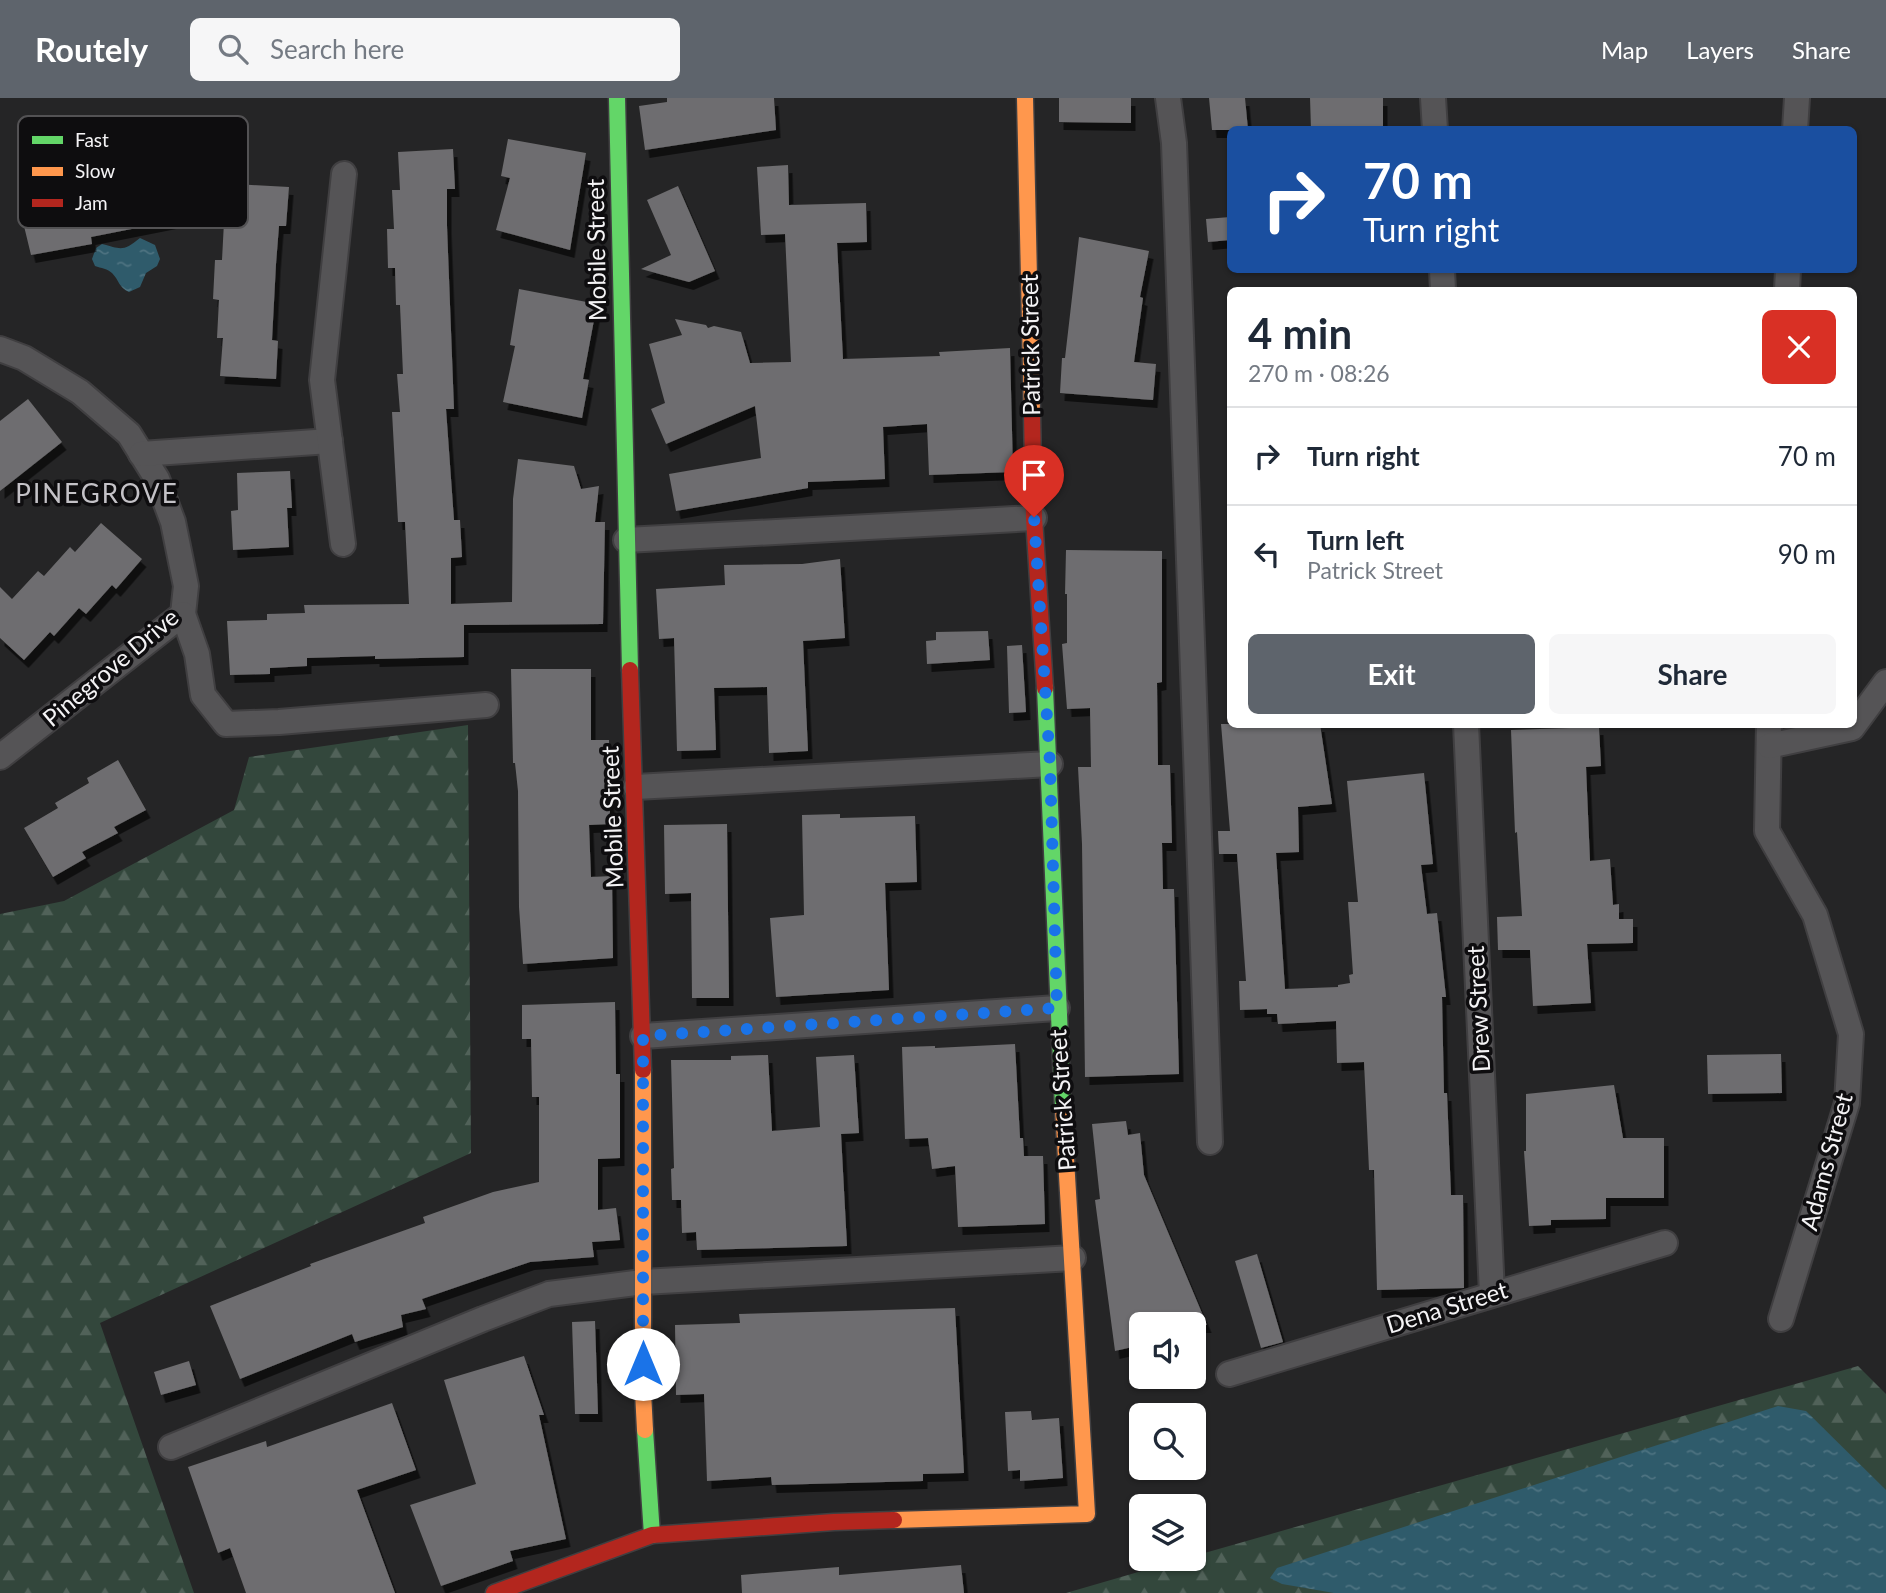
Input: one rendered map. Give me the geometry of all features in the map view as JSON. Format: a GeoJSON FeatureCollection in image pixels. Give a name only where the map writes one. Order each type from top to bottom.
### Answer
{"type":"FeatureCollection","features":[{"type":"Feature","properties":{"kind":"street","name":"Mobile Street"},"geometry":{"type":"LineString","coordinates":[[617,98],[626,540],[643,1036],[643,1392],[652,1535]]}},
{"type":"Feature","properties":{"kind":"street","name":"Patrick Street"},"geometry":{"type":"LineString","coordinates":[[652,1535],[834,1522],[1087,1514],[1057,1008],[1050,764],[1034,517],[1026,98]]}},
{"type":"Feature","properties":{"kind":"street"},"geometry":{"type":"LineString","coordinates":[[1168,98],[1174,143],[1210,1142]]}},
{"type":"Feature","properties":{"kind":"street"},"geometry":{"type":"LineString","coordinates":[[1433,98],[1435,126]]}},
{"type":"Feature","properties":{"kind":"street"},"geometry":{"type":"LineString","coordinates":[[1795,126],[1797,98]]}},
{"type":"Feature","properties":{"kind":"street"},"geometry":{"type":"LineString","coordinates":[[343,544],[322,380],[344,174]]}},
{"type":"Feature","properties":{"kind":"street","name":"Pinegrove Drive"},"geometry":{"type":"LineString","coordinates":[[0,349],[24,358],[80,392],[129,435],[157,479],[173,522],[186,586],[183,614],[0,757]]}},
{"type":"Feature","properties":{"kind":"street"},"geometry":{"type":"LineString","coordinates":[[141,454],[330,441]]}},
{"type":"Feature","properties":{"kind":"street"},"geometry":{"type":"LineString","coordinates":[[626,540],[1034,517]]}},
{"type":"Feature","properties":{"kind":"street"},"geometry":{"type":"LineString","coordinates":[[183,614],[197,654],[203,695],[226,724],[486,705]]}},
{"type":"Feature","properties":{"kind":"street"},"geometry":{"type":"LineString","coordinates":[[1857,721],[1886,682]]}},
{"type":"Feature","properties":{"kind":"street","name":"Drew Street"},"geometry":{"type":"LineString","coordinates":[[1466,728],[1492,1294]]}},
{"type":"Feature","properties":{"kind":"street"},"geometry":{"type":"LineString","coordinates":[[1769,735],[1852,728]]}},
{"type":"Feature","properties":{"kind":"street","name":"Adams Street"},"geometry":{"type":"LineString","coordinates":[[1769,735],[1767,831],[1815,915],[1851,1034],[1847,1103],[1782,1319]]}},
{"type":"Feature","properties":{"kind":"street"},"geometry":{"type":"LineString","coordinates":[[636,787],[1050,764]]}},
{"type":"Feature","properties":{"kind":"street"},"geometry":{"type":"LineString","coordinates":[[643,1036],[1057,1008]]}},
{"type":"Feature","properties":{"kind":"street","name":"Dena Street"},"geometry":{"type":"LineString","coordinates":[[1228,1374],[1665,1243]]}},
{"type":"Feature","properties":{"kind":"street"},"geometry":{"type":"LineString","coordinates":[[171,1447],[549,1294],[643,1282],[1073,1258]]}},
{"type":"Feature","properties":{"kind":"street"},"geometry":{"type":"LineString","coordinates":[[494,1593],[652,1535]]}},
{"type":"Feature","properties":{"kind":"green space"},"geometry":{"type":"Polygon","coordinates":[[[468,725],[471,1153],[100,1323],[194,1593],[0,1593],[0,914],[64,901],[234,810],[249,757],[468,725]]]}},
{"type":"Feature","properties":{"kind":"green space"},"geometry":{"type":"Polygon","coordinates":[[[1858,1366],[1886,1394],[1886,1593],[1066,1593],[1142,1571],[1206,1571],[1206,1553],[1858,1366]]]}},
{"type":"Feature","properties":{"kind":"water"},"geometry":{"type":"Polygon","coordinates":[[[140,238],[155,245],[160,259],[157,266],[146,273],[140,287],[129,292],[110,272],[95,266],[92,259],[96,248],[102,244],[122,248],[130,246],[140,238]]]}},
{"type":"Feature","properties":{"kind":"water"},"geometry":{"type":"Polygon","coordinates":[[[1778,1406],[1806,1411],[1886,1490],[1886,1593],[1334,1593],[1282,1584],[1270,1578],[1277,1568],[1778,1406]]]}},
{"type":"Feature","properties":{"kind":"building"},"geometry":{"type":"Polygon","coordinates":[[[667,98],[774,98],[776,130],[645,150],[639,106],[667,102],[667,98]]]}},
{"type":"Feature","properties":{"kind":"building"},"geometry":{"type":"Polygon","coordinates":[[[1059,98],[1131,98],[1131,123],[1059,122],[1059,98]]]}},
{"type":"Feature","properties":{"kind":"building"},"geometry":{"type":"Polygon","coordinates":[[[1209,98],[1245,98],[1248,126],[1227,126],[1227,130],[1212,130],[1209,98]]]}},
{"type":"Feature","properties":{"kind":"building"},"geometry":{"type":"Polygon","coordinates":[[[1310,98],[1383,98],[1383,126],[1311,126],[1310,98]]]}},
{"type":"Feature","properties":{"kind":"building"},"geometry":{"type":"Polygon","coordinates":[[[508,139],[586,153],[570,250],[496,230],[510,178],[501,176],[508,139]]]}},
{"type":"Feature","properties":{"kind":"building"},"geometry":{"type":"Polygon","coordinates":[[[453,149],[455,189],[447,189],[447,226],[454,409],[446,409],[454,520],[460,520],[462,557],[451,558],[451,604],[512,602],[513,499],[518,459],[574,466],[581,489],[599,486],[595,522],[605,522],[603,624],[464,625],[464,657],[307,658],[307,666],[270,668],[270,674],[230,675],[227,621],[267,620],[267,614],[305,613],[304,605],[409,604],[405,522],[398,522],[392,412],[400,412],[397,374],[403,374],[400,305],[396,305],[395,268],[388,268],[387,229],[394,229],[392,190],[400,190],[398,152],[453,149]]]}},
{"type":"Feature","properties":{"kind":"building"},"geometry":{"type":"Polygon","coordinates":[[[788,165],[789,205],[866,203],[867,242],[837,243],[843,359],[940,356],[939,352],[1010,348],[1013,472],[929,475],[927,424],[883,427],[885,479],[808,482],[808,488],[676,511],[669,474],[761,458],[755,406],[666,444],[651,409],[665,403],[649,344],[682,335],[675,319],[706,325],[708,328],[714,326],[741,332],[750,363],[791,362],[785,234],[761,235],[757,167],[788,165]]]}},
{"type":"Feature","properties":{"kind":"building"},"geometry":{"type":"Polygon","coordinates":[[[248,185],[289,187],[286,226],[279,226],[276,264],[272,340],[278,341],[276,379],[220,376],[223,338],[217,338],[219,300],[213,299],[215,260],[222,260],[224,228],[248,228],[248,185]]]}},
{"type":"Feature","properties":{"kind":"building"},"geometry":{"type":"Polygon","coordinates":[[[678,186],[715,271],[689,282],[641,269],[671,255],[647,200],[678,186]]]}},
{"type":"Feature","properties":{"kind":"building"},"geometry":{"type":"Polygon","coordinates":[[[1227,217],[1227,240],[1208,242],[1206,219],[1227,217]]]}},
{"type":"Feature","properties":{"kind":"building"},"geometry":{"type":"Polygon","coordinates":[[[24,228],[137,228],[91,237],[92,244],[31,255],[24,228]]]}},
{"type":"Feature","properties":{"kind":"building"},"geometry":{"type":"Polygon","coordinates":[[[1079,237],[1149,251],[1140,297],[1143,298],[1134,362],[1156,364],[1153,400],[1060,393],[1062,358],[1065,358],[1079,237]]]}},
{"type":"Feature","properties":{"kind":"building"},"geometry":{"type":"Polygon","coordinates":[[[519,289],[597,304],[583,379],[589,380],[582,418],[503,402],[515,346],[510,345],[519,289]]]}},
{"type":"Feature","properties":{"kind":"building"},"geometry":{"type":"Polygon","coordinates":[[[28,399],[62,442],[0,491],[0,421],[28,399]]]}},
{"type":"Feature","properties":{"kind":"building"},"geometry":{"type":"Polygon","coordinates":[[[290,471],[292,508],[287,508],[289,547],[233,550],[231,511],[238,510],[237,473],[290,471]]]}},
{"type":"Feature","properties":{"kind":"building"},"geometry":{"type":"Polygon","coordinates":[[[101,523],[142,559],[116,589],[112,585],[86,614],[79,608],[54,636],[50,632],[24,660],[0,638],[0,587],[12,599],[38,571],[44,576],[70,547],[75,552],[101,523]]]}},
{"type":"Feature","properties":{"kind":"building"},"geometry":{"type":"Polygon","coordinates":[[[1066,550],[1162,551],[1162,682],[1157,683],[1158,765],[1170,765],[1172,843],[1162,843],[1163,889],[1174,889],[1179,1074],[1085,1077],[1082,844],[1078,767],[1091,767],[1090,708],[1067,709],[1062,644],[1067,643],[1066,550]]]}},
{"type":"Feature","properties":{"kind":"building"},"geometry":{"type":"Polygon","coordinates":[[[840,559],[845,638],[803,641],[808,751],[769,753],[767,687],[714,688],[716,750],[677,751],[674,638],[659,639],[656,589],[725,585],[724,565],[802,564],[840,559]]]}},
{"type":"Feature","properties":{"kind":"building"},"geometry":{"type":"Polygon","coordinates":[[[988,631],[990,660],[927,664],[926,641],[936,640],[936,632],[988,631]]]}},
{"type":"Feature","properties":{"kind":"building"},"geometry":{"type":"Polygon","coordinates":[[[1022,645],[1026,712],[1009,713],[1007,646],[1022,645]]]}},
{"type":"Feature","properties":{"kind":"building"},"geometry":{"type":"Polygon","coordinates":[[[511,669],[591,669],[591,740],[609,740],[610,824],[589,825],[591,877],[612,876],[613,958],[523,964],[511,669]]]}},
{"type":"Feature","properties":{"kind":"building"},"geometry":{"type":"Polygon","coordinates":[[[1221,724],[1227,724],[1227,728],[1321,728],[1332,804],[1298,807],[1299,852],[1276,853],[1285,989],[1338,987],[1350,983],[1349,975],[1353,974],[1348,902],[1358,902],[1347,781],[1424,773],[1433,864],[1421,865],[1427,914],[1437,913],[1446,997],[1442,997],[1444,1093],[1447,1093],[1451,1195],[1463,1195],[1464,1288],[1377,1290],[1374,1170],[1369,1170],[1364,1062],[1337,1063],[1336,1021],[1278,1024],[1277,1014],[1267,1014],[1267,1009],[1240,1010],[1239,981],[1246,981],[1237,854],[1219,854],[1218,831],[1230,831],[1221,724]]]}},
{"type":"Feature","properties":{"kind":"building"},"geometry":{"type":"Polygon","coordinates":[[[1599,728],[1601,766],[1586,767],[1590,861],[1610,859],[1613,905],[1619,904],[1619,919],[1633,919],[1633,943],[1587,944],[1591,1003],[1533,1006],[1530,950],[1498,950],[1497,917],[1522,916],[1511,730],[1599,728]]]}},
{"type":"Feature","properties":{"kind":"building"},"geometry":{"type":"Polygon","coordinates":[[[118,760],[146,810],[114,827],[118,833],[82,852],[86,858],[53,877],[24,828],[58,808],[55,803],[89,783],[87,778],[118,760]]]}},
{"type":"Feature","properties":{"kind":"building"},"geometry":{"type":"Polygon","coordinates":[[[840,814],[840,818],[915,816],[917,882],[885,883],[889,990],[776,997],[770,918],[804,915],[802,815],[840,814]]]}},
{"type":"Feature","properties":{"kind":"building"},"geometry":{"type":"Polygon","coordinates":[[[727,824],[729,998],[692,998],[691,893],[665,894],[664,825],[727,824]]]}},
{"type":"Feature","properties":{"kind":"building"},"geometry":{"type":"Polygon","coordinates":[[[615,1002],[616,1074],[620,1074],[620,1158],[598,1159],[598,1210],[616,1208],[620,1240],[592,1242],[594,1257],[530,1262],[422,1299],[426,1309],[401,1315],[403,1327],[355,1342],[352,1334],[240,1379],[210,1306],[311,1266],[310,1264],[425,1223],[423,1217],[493,1192],[539,1182],[539,1097],[532,1097],[531,1039],[522,1039],[522,1005],[615,1002]]]}},
{"type":"Feature","properties":{"kind":"building"},"geometry":{"type":"Polygon","coordinates":[[[1015,1044],[1020,1138],[1023,1138],[1024,1156],[1043,1156],[1045,1224],[958,1227],[955,1166],[932,1169],[928,1138],[905,1139],[902,1047],[1015,1044]]]}},
{"type":"Feature","properties":{"kind":"building"},"geometry":{"type":"Polygon","coordinates":[[[1781,1054],[1782,1093],[1708,1094],[1707,1055],[1781,1054]]]}},
{"type":"Feature","properties":{"kind":"building"},"geometry":{"type":"Polygon","coordinates":[[[768,1055],[772,1131],[820,1127],[816,1057],[854,1055],[859,1133],[841,1134],[847,1246],[697,1250],[696,1232],[682,1233],[681,1200],[672,1200],[671,1169],[674,1168],[671,1060],[731,1060],[731,1056],[768,1055]]]}},
{"type":"Feature","properties":{"kind":"building"},"geometry":{"type":"Polygon","coordinates":[[[1614,1085],[1623,1138],[1664,1138],[1664,1198],[1606,1198],[1606,1219],[1551,1220],[1551,1225],[1529,1226],[1524,1151],[1526,1094],[1614,1085]]]}},
{"type":"Feature","properties":{"kind":"building"},"geometry":{"type":"Polygon","coordinates":[[[1126,1121],[1128,1135],[1140,1133],[1144,1175],[1202,1312],[1129,1312],[1129,1348],[1115,1351],[1095,1200],[1100,1199],[1092,1124],[1126,1121]]]}},
{"type":"Feature","properties":{"kind":"building"},"geometry":{"type":"Polygon","coordinates":[[[1257,1254],[1283,1342],[1261,1348],[1235,1261],[1257,1254]]]}},
{"type":"Feature","properties":{"kind":"building"},"geometry":{"type":"Polygon","coordinates":[[[955,1308],[964,1473],[923,1474],[923,1481],[772,1485],[771,1477],[707,1481],[704,1394],[676,1395],[675,1325],[740,1323],[739,1314],[955,1308]]]}},
{"type":"Feature","properties":{"kind":"building"},"geometry":{"type":"Polygon","coordinates":[[[595,1321],[598,1414],[575,1414],[572,1322],[595,1321]]]}},
{"type":"Feature","properties":{"kind":"building"},"geometry":{"type":"Polygon","coordinates":[[[524,1356],[544,1415],[539,1415],[566,1539],[510,1551],[513,1561],[441,1586],[410,1505],[476,1484],[444,1380],[524,1356]]]}},
{"type":"Feature","properties":{"kind":"building"},"geometry":{"type":"Polygon","coordinates":[[[189,1361],[196,1385],[161,1395],[154,1372],[189,1361]]]}},
{"type":"Feature","properties":{"kind":"building"},"geometry":{"type":"Polygon","coordinates":[[[392,1403],[416,1470],[357,1490],[395,1593],[246,1593],[230,1548],[218,1553],[188,1467],[266,1441],[267,1447],[392,1403]]]}},
{"type":"Feature","properties":{"kind":"building"},"geometry":{"type":"Polygon","coordinates":[[[1031,1411],[1032,1420],[1059,1418],[1063,1478],[1020,1481],[1020,1470],[1008,1471],[1005,1412],[1031,1411]]]}},
{"type":"Feature","properties":{"kind":"building"},"geometry":{"type":"Polygon","coordinates":[[[961,1565],[964,1593],[742,1593],[741,1575],[839,1567],[839,1575],[961,1565]]]}},
{"type":"Feature","properties":{"kind":"traffic: fast"},"geometry":{"type":"LineString","coordinates":[[617,98],[630,670]]}},
{"type":"Feature","properties":{"kind":"traffic: fast"},"geometry":{"type":"LineString","coordinates":[[1045,688],[1063,1108]]}},
{"type":"Feature","properties":{"kind":"traffic: fast"},"geometry":{"type":"LineString","coordinates":[[645,1430],[652,1535]]}},
{"type":"Feature","properties":{"kind":"traffic: slow"},"geometry":{"type":"LineString","coordinates":[[1025,98],[1032,414]]}},
{"type":"Feature","properties":{"kind":"traffic: slow"},"geometry":{"type":"LineString","coordinates":[[643,1070],[645,1430]]}},
{"type":"Feature","properties":{"kind":"traffic: slow"},"geometry":{"type":"LineString","coordinates":[[894,1520],[1087,1514],[1063,1108]]}},
{"type":"Feature","properties":{"kind":"traffic: jam"},"geometry":{"type":"LineString","coordinates":[[1032,414],[1034,518],[1045,688]]}},
{"type":"Feature","properties":{"kind":"traffic: jam"},"geometry":{"type":"LineString","coordinates":[[630,670],[643,1070]]}},
{"type":"Feature","properties":{"kind":"traffic: jam"},"geometry":{"type":"LineString","coordinates":[[494,1593],[652,1535],[894,1520]]}},
{"type":"Feature","properties":{"kind":"district","name":"PINEGROVE"},"geometry":{"type":"Point","coordinates":[97,494]}},
{"type":"Feature","properties":{"kind":"route"},"geometry":{"type":"LineString","coordinates":[[643,1364],[643,1036],[1057,1008],[1050,764],[1034,517]]}}]}
